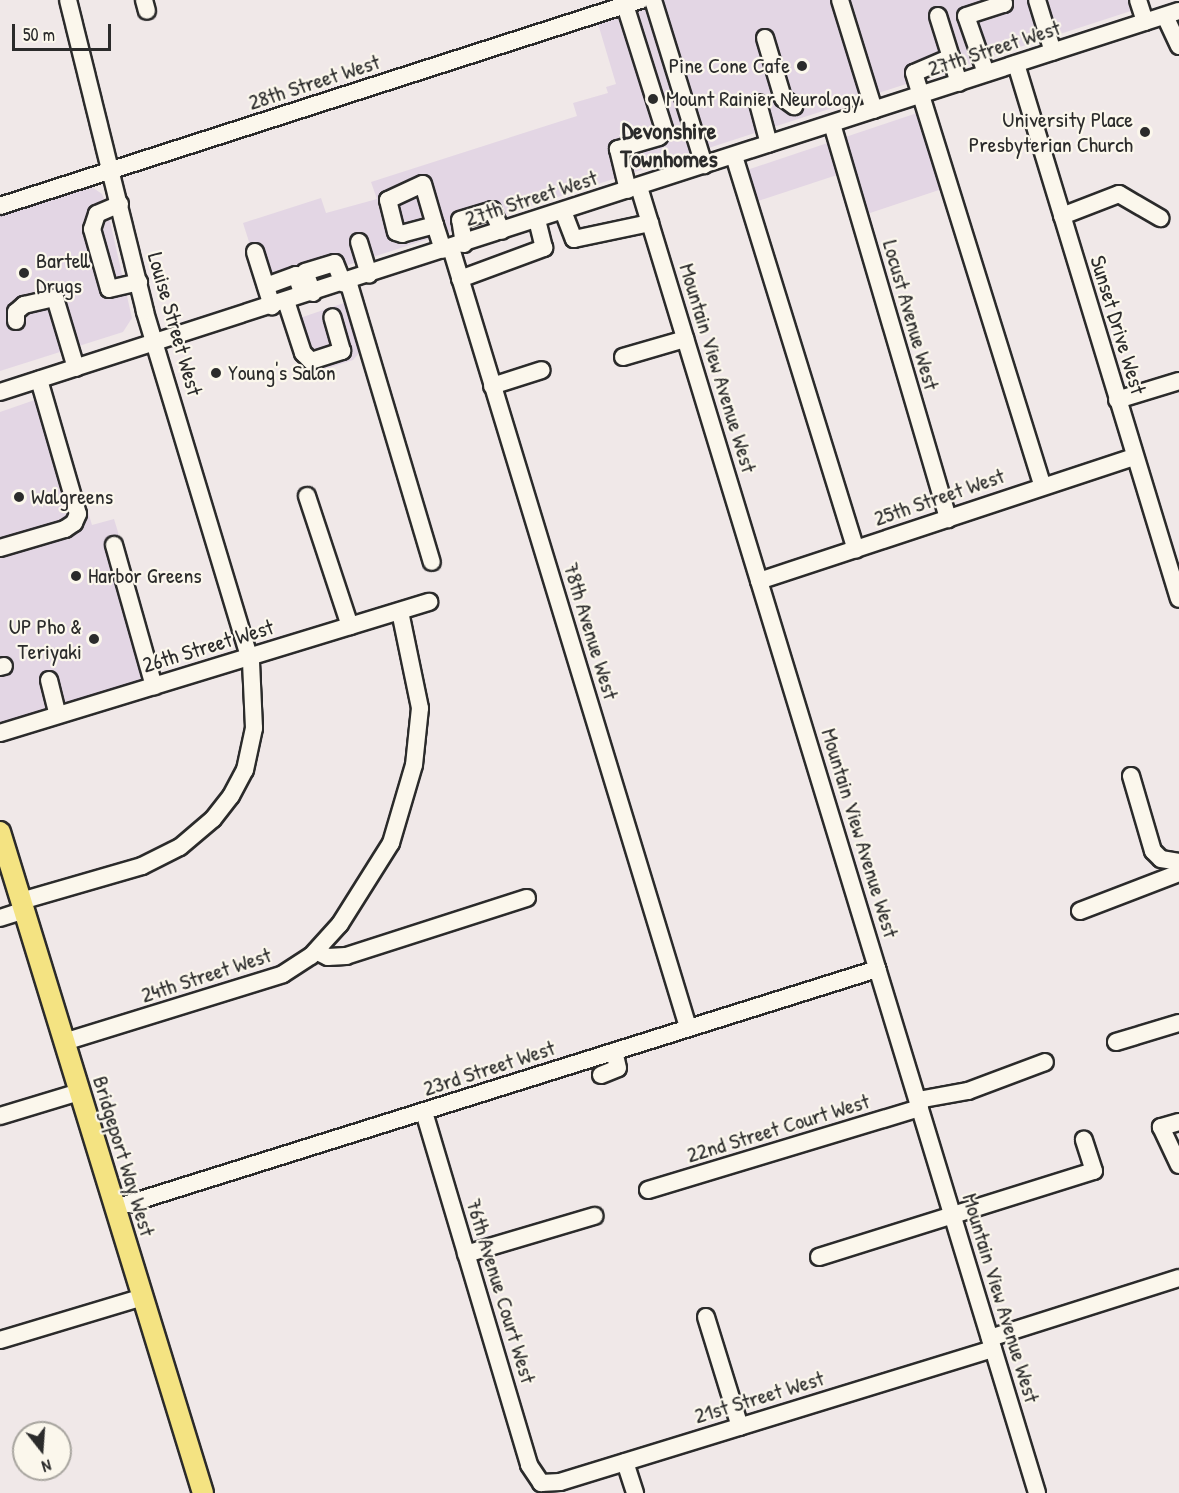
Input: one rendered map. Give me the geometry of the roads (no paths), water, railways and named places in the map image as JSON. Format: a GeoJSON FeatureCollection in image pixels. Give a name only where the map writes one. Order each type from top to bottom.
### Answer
{"type":"FeatureCollection","features":[{"type":"Feature","properties":{"kind":"main road","name":"Bridgeport Way West"},"geometry":{"type":"LineString","coordinates":[[0,832],[203,1493]]}},
{"type":"Feature","properties":{"kind":"street","name":"Louise Street West"},"geometry":{"type":"LineString","coordinates":[[22,906],[163,857],[213,819],[237,786],[250,752],[254,699],[250,657],[139,282],[68,0]]}},
{"type":"Feature","properties":{"kind":"street","name":"28th Street West"},"geometry":{"type":"LineString","coordinates":[[0,206],[641,0]]}},
{"type":"Feature","properties":{"kind":"street"},"geometry":{"type":"LineString","coordinates":[[653,0],[704,165]]}},
{"type":"Feature","properties":{"kind":"street"},"geometry":{"type":"LineString","coordinates":[[840,0],[874,110]]}},
{"type":"Feature","properties":{"kind":"street"},"geometry":{"type":"LineString","coordinates":[[986,74],[966,16],[1004,4],[1003,0]]}},
{"type":"Feature","properties":{"kind":"street"},"geometry":{"type":"LineString","coordinates":[[1037,0],[1053,52]]}},
{"type":"Feature","properties":{"kind":"street"},"geometry":{"type":"LineString","coordinates":[[1138,0],[1145,22]]}},
{"type":"Feature","properties":{"kind":"street","name":"Mountain View Avenue West"},"geometry":{"type":"LineString","coordinates":[[625,5],[664,129],[659,137],[618,149],[650,223],[1037,1493]]}},
{"type":"Feature","properties":{"kind":"street"},"geometry":{"type":"LineString","coordinates":[[1172,13],[1179,46]]}},
{"type":"Feature","properties":{"kind":"street","name":"27th Street West"},"geometry":{"type":"LineString","coordinates":[[0,392],[279,304],[1172,13]]}},
{"type":"Feature","properties":{"kind":"street"},"geometry":{"type":"LineString","coordinates":[[939,16],[959,82]]}},
{"type":"Feature","properties":{"kind":"street"},"geometry":{"type":"LineString","coordinates":[[765,38],[783,98],[794,106]]}},
{"type":"Feature","properties":{"kind":"street"},"geometry":{"type":"LineString","coordinates":[[951,57],[914,73],[1042,485]]}},
{"type":"Feature","properties":{"kind":"street","name":"Sunset Drive West"},"geometry":{"type":"LineString","coordinates":[[1016,64],[1179,599]]}},
{"type":"Feature","properties":{"kind":"street"},"geometry":{"type":"LineString","coordinates":[[758,103],[769,144]]}},
{"type":"Feature","properties":{"kind":"street","name":"Locust Avenue West"},"geometry":{"type":"LineString","coordinates":[[832,124],[948,519]]}},
{"type":"Feature","properties":{"kind":"street"},"geometry":{"type":"LineString","coordinates":[[734,156],[856,549]]}},
{"type":"Feature","properties":{"kind":"street"},"geometry":{"type":"LineString","coordinates":[[1062,216],[1119,195],[1160,218]]}},
{"type":"Feature","properties":{"kind":"street"},"geometry":{"type":"LineString","coordinates":[[120,204],[97,214],[92,224],[109,289],[139,282]]}},
{"type":"Feature","properties":{"kind":"street"},"geometry":{"type":"LineString","coordinates":[[453,247],[460,220],[492,210],[502,231]]}},
{"type":"Feature","properties":{"kind":"street"},"geometry":{"type":"LineString","coordinates":[[563,211],[574,240],[630,224],[650,223]]}},
{"type":"Feature","properties":{"kind":"street"},"geometry":{"type":"LineString","coordinates":[[460,279],[544,248],[537,220]]}},
{"type":"Feature","properties":{"kind":"street","name":"78th Avenue West"},"geometry":{"type":"LineString","coordinates":[[435,225],[453,247],[460,279],[492,386],[688,1028]]}},
{"type":"Feature","properties":{"kind":"street"},"geometry":{"type":"LineString","coordinates":[[358,242],[369,274]]}},
{"type":"Feature","properties":{"kind":"street"},"geometry":{"type":"LineString","coordinates":[[255,252],[266,285],[279,304],[303,353],[311,361],[342,351],[332,317]]}},
{"type":"Feature","properties":{"kind":"street"},"geometry":{"type":"LineString","coordinates":[[266,285],[296,274],[308,294]]}},
{"type":"Feature","properties":{"kind":"street"},"geometry":{"type":"LineString","coordinates":[[346,282],[432,562]]}},
{"type":"Feature","properties":{"kind":"street"},"geometry":{"type":"LineString","coordinates":[[16,321],[16,312],[24,305],[52,296],[60,307],[76,368]]}},
{"type":"Feature","properties":{"kind":"street"},"geometry":{"type":"LineString","coordinates":[[623,357],[685,339]]}},
{"type":"Feature","properties":{"kind":"street"},"geometry":{"type":"LineString","coordinates":[[492,386],[542,370]]}},
{"type":"Feature","properties":{"kind":"street"},"geometry":{"type":"LineString","coordinates":[[0,548],[74,523],[78,505],[39,380]]}},
{"type":"Feature","properties":{"kind":"street"},"geometry":{"type":"LineString","coordinates":[[1117,400],[1179,381]]}},
{"type":"Feature","properties":{"kind":"street","name":"25th Street West"},"geometry":{"type":"LineString","coordinates":[[759,581],[948,519],[1042,485],[1135,457]]}},
{"type":"Feature","properties":{"kind":"street"},"geometry":{"type":"LineString","coordinates":[[307,496],[350,626]]}},
{"type":"Feature","properties":{"kind":"street"},"geometry":{"type":"LineString","coordinates":[[114,545],[154,686]]}},
{"type":"Feature","properties":{"kind":"street","name":"26th Street West"},"geometry":{"type":"LineString","coordinates":[[0,733],[429,602]]}},
{"type":"Feature","properties":{"kind":"street","name":"24th Street West"},"geometry":{"type":"LineString","coordinates":[[64,1042],[260,983],[296,967],[316,951],[372,878],[391,843],[408,795],[420,708],[400,611]]}},
{"type":"Feature","properties":{"kind":"street"},"geometry":{"type":"LineString","coordinates":[[49,680],[58,715]]}},
{"type":"Feature","properties":{"kind":"street"},"geometry":{"type":"LineString","coordinates":[[1131,776],[1153,851],[1161,859],[1179,862]]}},
{"type":"Feature","properties":{"kind":"street"},"geometry":{"type":"LineString","coordinates":[[1080,910],[1179,873]]}},
{"type":"Feature","properties":{"kind":"street"},"geometry":{"type":"LineString","coordinates":[[316,951],[328,957],[346,956],[527,898]]}},
{"type":"Feature","properties":{"kind":"street"},"geometry":{"type":"LineString","coordinates":[[0,918],[22,906]]}},
{"type":"Feature","properties":{"kind":"street","name":"23rd Street West"},"geometry":{"type":"LineString","coordinates":[[115,1208],[877,969]]}},
{"type":"Feature","properties":{"kind":"street"},"geometry":{"type":"LineString","coordinates":[[1116,1042],[1179,1023]]}},
{"type":"Feature","properties":{"kind":"street"},"geometry":{"type":"LineString","coordinates":[[601,1075],[618,1068],[614,1051]]}},
{"type":"Feature","properties":{"kind":"street","name":"22nd Street Court West"},"geometry":{"type":"LineString","coordinates":[[648,1191],[919,1104],[968,1091],[1046,1062]]}},
{"type":"Feature","properties":{"kind":"street"},"geometry":{"type":"LineString","coordinates":[[0,1116],[79,1092]]}},
{"type":"Feature","properties":{"kind":"street","name":"76th Avenue Court West"},"geometry":{"type":"LineString","coordinates":[[424,1112],[529,1465],[538,1482]]}},
{"type":"Feature","properties":{"kind":"street"},"geometry":{"type":"LineString","coordinates":[[1179,1122],[1161,1127],[1179,1165]]}},
{"type":"Feature","properties":{"kind":"street"},"geometry":{"type":"LineString","coordinates":[[819,1257],[954,1218],[1094,1171],[1084,1140]]}},
{"type":"Feature","properties":{"kind":"street"},"geometry":{"type":"LineString","coordinates":[[466,1254],[594,1216]]}},
{"type":"Feature","properties":{"kind":"street","name":"21st Street West"},"geometry":{"type":"LineString","coordinates":[[538,1482],[555,1484],[740,1426],[992,1343],[1179,1278]]}},
{"type":"Feature","properties":{"kind":"street"},"geometry":{"type":"LineString","coordinates":[[0,1340],[143,1297]]}},
{"type":"Feature","properties":{"kind":"street"},"geometry":{"type":"LineString","coordinates":[[705,1317],[740,1426]]}},
{"type":"Feature","properties":{"kind":"street"},"geometry":{"type":"LineString","coordinates":[[626,1462],[635,1493]]}},
{"type":"Feature","properties":{"kind":"place","name":"Pine Cone Cafe"},"geometry":{"type":"Point","coordinates":[802,66]}},
{"type":"Feature","properties":{"kind":"place","name":"Mount Rainier Neurology"},"geometry":{"type":"Point","coordinates":[653,99]}},
{"type":"Feature","properties":{"kind":"place","name":"University Place Presbyterian Church"},"geometry":{"type":"Point","coordinates":[1145,132]}},
{"type":"Feature","properties":{"kind":"place","name":"Bartell Drugs"},"geometry":{"type":"Point","coordinates":[24,273]}},
{"type":"Feature","properties":{"kind":"place","name":"Young's Salon"},"geometry":{"type":"Point","coordinates":[216,373]}},
{"type":"Feature","properties":{"kind":"place","name":"Walgreens"},"geometry":{"type":"Point","coordinates":[19,497]}},
{"type":"Feature","properties":{"kind":"place","name":"Harbor Greens"},"geometry":{"type":"Point","coordinates":[76,576]}},
{"type":"Feature","properties":{"kind":"place","name":"UP Pho & Teriyaki"},"geometry":{"type":"Point","coordinates":[94,639]}},
{"type":"Feature","properties":{"kind":"district","name":"Devonshire Townhomes"},"geometry":{"type":"Point","coordinates":[669,145]}}]}
